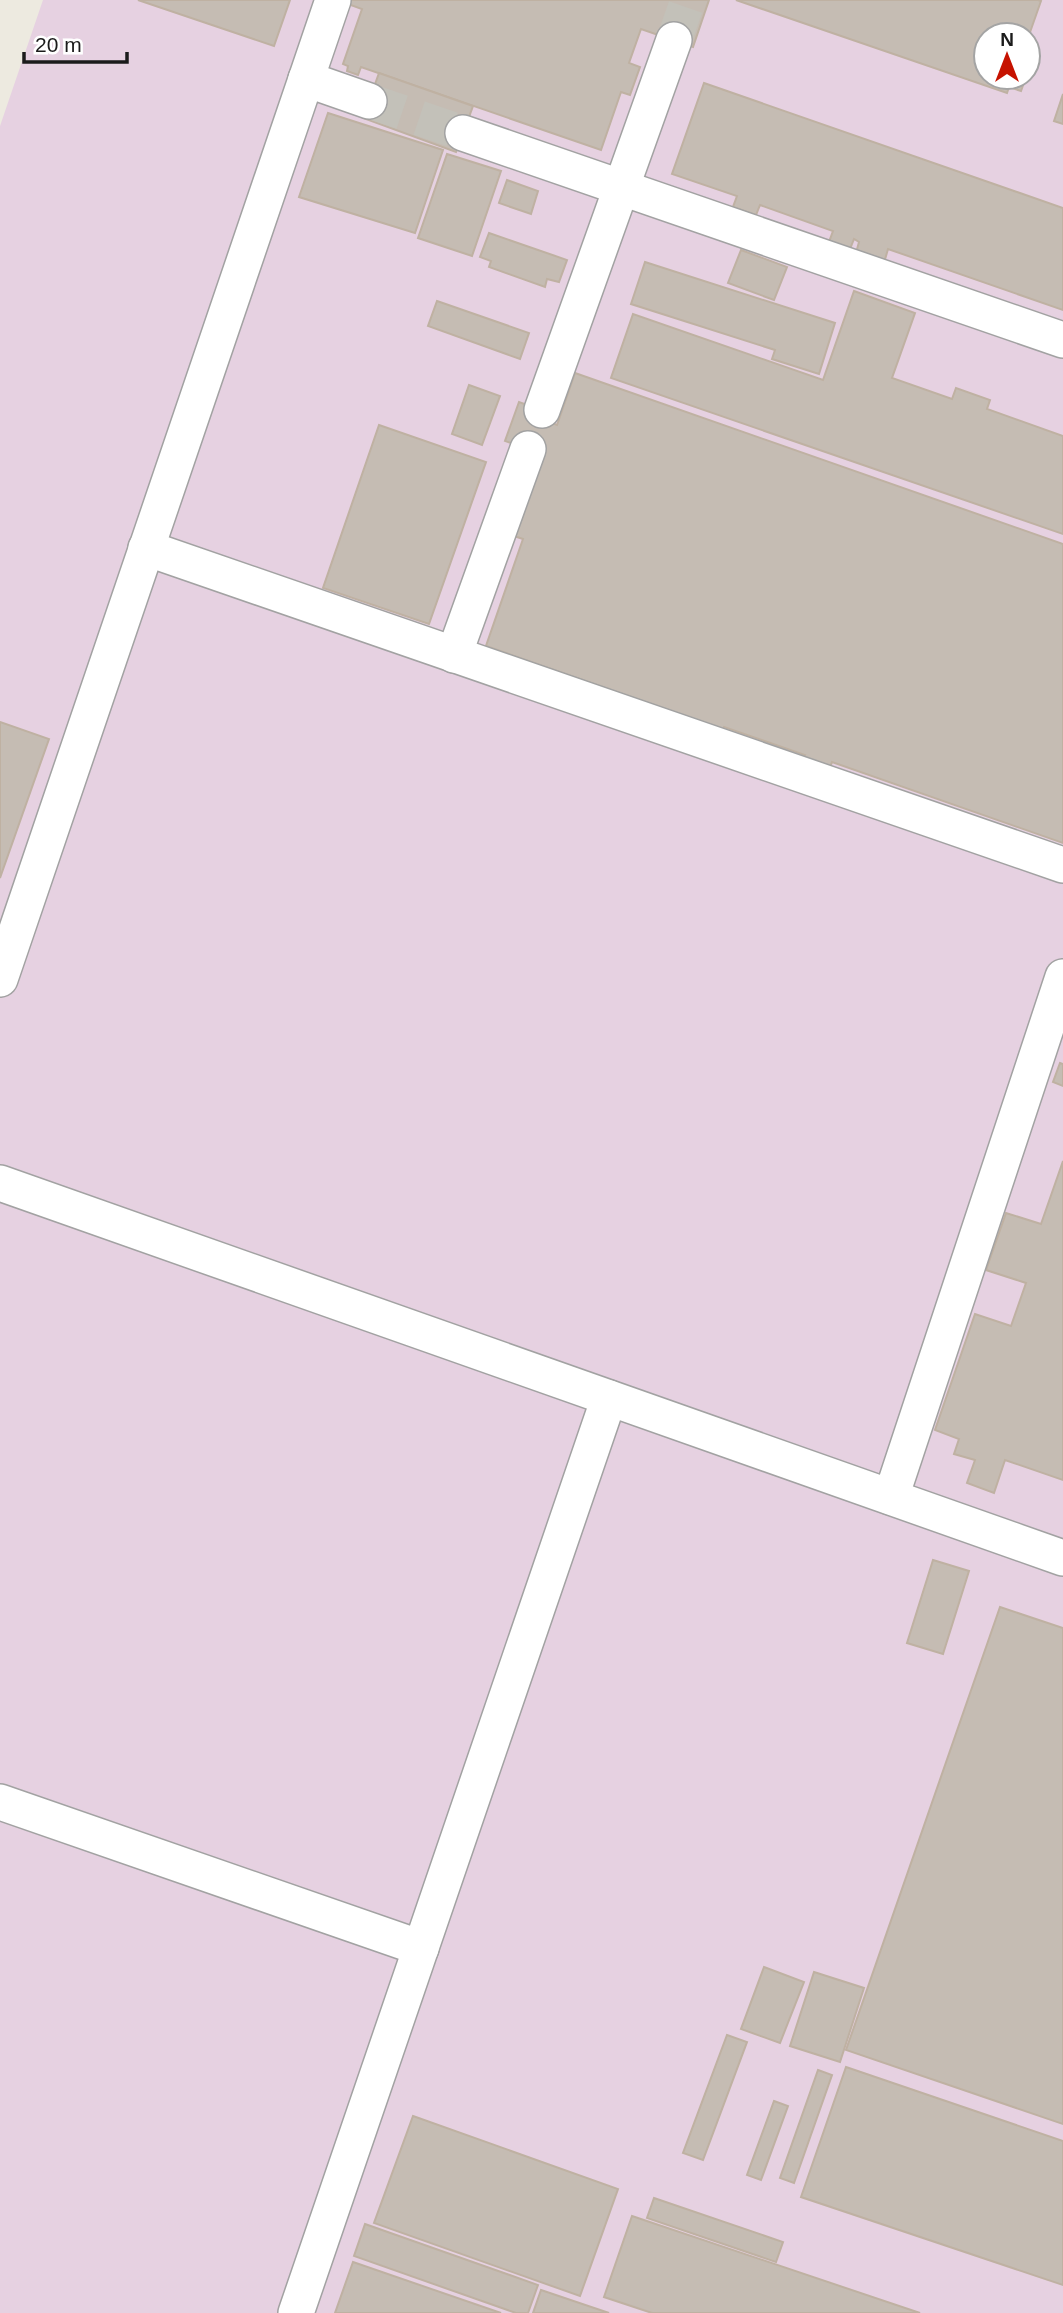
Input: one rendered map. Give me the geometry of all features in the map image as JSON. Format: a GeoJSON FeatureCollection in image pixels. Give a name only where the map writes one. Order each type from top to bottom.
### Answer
{"type":"FeatureCollection","features":[{"type":"Feature","properties":{"kind":"lane"},"geometry":{"type":"LineString","coordinates":[[0,979],[332,0]]}},
{"type":"Feature","properties":{"kind":"lane"},"geometry":{"type":"LineString","coordinates":[[542,410],[674,40]]}},
{"type":"Feature","properties":{"kind":"lane"},"geometry":{"type":"LineString","coordinates":[[306,79],[369,101]]}},
{"type":"Feature","properties":{"kind":"lane"},"geometry":{"type":"LineString","coordinates":[[463,133],[1063,340]]}},
{"type":"Feature","properties":{"kind":"lane"},"geometry":{"type":"LineString","coordinates":[[454,655],[528,449]]}},
{"type":"Feature","properties":{"kind":"lane"},"geometry":{"type":"LineString","coordinates":[[146,548],[1063,865]]}},
{"type":"Feature","properties":{"kind":"lane"},"geometry":{"type":"LineString","coordinates":[[891,1497],[1057,1016],[1063,977]]}},
{"type":"Feature","properties":{"kind":"lane"},"geometry":{"type":"LineString","coordinates":[[0,1183],[1063,1558]]}},
{"type":"Feature","properties":{"kind":"lane"},"geometry":{"type":"LineString","coordinates":[[296,2313],[610,1398]]}},
{"type":"Feature","properties":{"kind":"lane"},"geometry":{"type":"LineString","coordinates":[[0,1802],[421,1948]]}},
{"type":"Feature","properties":{"kind":"shaded area"},"geometry":{"type":"Polygon","coordinates":[[[43,0],[1063,0],[1063,2313],[0,2313],[0,126],[43,0]]]}},
{"type":"Feature","properties":{"kind":"building"},"geometry":{"type":"Polygon","coordinates":[[[138,0],[290,0],[274,46],[138,0]]]}},
{"type":"Feature","properties":{"kind":"building"},"geometry":{"type":"Polygon","coordinates":[[[337,0],[709,0],[693,47],[641,29],[629,63],[640,67],[630,95],[621,92],[601,150],[361,67],[358,75],[347,71],[348,66],[343,64],[362,9],[337,0]]]}},
{"type":"Feature","properties":{"kind":"building"},"geometry":{"type":"Polygon","coordinates":[[[736,0],[1041,1],[1034,21],[972,21],[972,81],[736,0]]]}},
{"type":"Feature","properties":{"kind":"building"},"geometry":{"type":"Polygon","coordinates":[[[379,73],[473,106],[456,152],[363,118],[379,73]]]}},
{"type":"Feature","properties":{"kind":"building"},"geometry":{"type":"Polygon","coordinates":[[[704,83],[1063,208],[1063,310],[888,249],[884,263],[856,253],[859,242],[854,239],[850,249],[829,242],[833,231],[760,205],[756,215],[733,207],[737,196],[672,174],[704,83]]]}},
{"type":"Feature","properties":{"kind":"building"},"geometry":{"type":"Polygon","coordinates":[[[1063,94],[1063,124],[1054,121],[1063,94]]]}},
{"type":"Feature","properties":{"kind":"building"},"geometry":{"type":"Polygon","coordinates":[[[328,113],[443,150],[415,233],[299,197],[328,113]]]}},
{"type":"Feature","properties":{"kind":"building"},"geometry":{"type":"Polygon","coordinates":[[[447,154],[501,171],[472,256],[418,238],[447,154]]]}},
{"type":"Feature","properties":{"kind":"building"},"geometry":{"type":"Polygon","coordinates":[[[507,180],[538,191],[531,214],[499,203],[507,180]]]}},
{"type":"Feature","properties":{"kind":"building"},"geometry":{"type":"Polygon","coordinates":[[[489,233],[567,260],[559,282],[547,279],[545,287],[489,267],[491,261],[480,257],[489,233]]]}},
{"type":"Feature","properties":{"kind":"building"},"geometry":{"type":"Polygon","coordinates":[[[741,250],[787,267],[774,300],[728,283],[741,250]]]}},
{"type":"Feature","properties":{"kind":"building"},"geometry":{"type":"Polygon","coordinates":[[[645,262],[835,323],[819,374],[772,359],[775,350],[631,304],[645,262]]]}},
{"type":"Feature","properties":{"kind":"building"},"geometry":{"type":"Polygon","coordinates":[[[854,291],[915,313],[892,378],[952,399],[956,388],[990,400],[987,409],[1063,436],[1063,534],[611,378],[633,314],[823,380],[854,291]]]}},
{"type":"Feature","properties":{"kind":"building"},"geometry":{"type":"Polygon","coordinates":[[[437,301],[529,333],[520,359],[428,326],[437,301]]]}},
{"type":"Feature","properties":{"kind":"building"},"geometry":{"type":"Polygon","coordinates":[[[575,373],[1063,544],[1063,843],[832,762],[825,782],[798,773],[805,755],[724,727],[719,741],[695,733],[700,721],[486,646],[523,539],[514,536],[531,450],[505,441],[519,402],[547,412],[544,420],[557,425],[575,373]]]}},
{"type":"Feature","properties":{"kind":"building"},"geometry":{"type":"Polygon","coordinates":[[[469,385],[500,396],[482,445],[452,434],[469,385]]]}},
{"type":"Feature","properties":{"kind":"building"},"geometry":{"type":"Polygon","coordinates":[[[379,425],[486,462],[429,624],[323,588],[379,425]]]}},
{"type":"Feature","properties":{"kind":"building"},"geometry":{"type":"Polygon","coordinates":[[[0,722],[49,739],[0,878],[0,722]]]}},
{"type":"Feature","properties":{"kind":"building"},"geometry":{"type":"Polygon","coordinates":[[[1060,1063],[1063,1064],[1063,1086],[1053,1082],[1060,1063]]]}},
{"type":"Feature","properties":{"kind":"building"},"geometry":{"type":"Polygon","coordinates":[[[1063,1161],[1063,1480],[1005,1460],[994,1493],[967,1483],[975,1460],[954,1454],[959,1439],[935,1430],[975,1314],[1011,1326],[1026,1283],[986,1270],[1006,1213],[1041,1224],[1063,1161]]]}},
{"type":"Feature","properties":{"kind":"building"},"geometry":{"type":"Polygon","coordinates":[[[933,1560],[969,1571],[943,1654],[907,1643],[933,1560]]]}},
{"type":"Feature","properties":{"kind":"building"},"geometry":{"type":"Polygon","coordinates":[[[1000,1607],[1063,1628],[1063,2124],[846,2050],[1000,1607]]]}},
{"type":"Feature","properties":{"kind":"building"},"geometry":{"type":"Polygon","coordinates":[[[764,1967],[804,1982],[780,2043],[741,2029],[764,1967]]]}},
{"type":"Feature","properties":{"kind":"building"},"geometry":{"type":"Polygon","coordinates":[[[814,1972],[864,1988],[840,2062],[790,2046],[814,1972]]]}},
{"type":"Feature","properties":{"kind":"building"},"geometry":{"type":"Polygon","coordinates":[[[727,2035],[747,2042],[703,2160],[683,2153],[727,2035]]]}},
{"type":"Feature","properties":{"kind":"building"},"geometry":{"type":"Polygon","coordinates":[[[846,2067],[1063,2141],[1063,2285],[801,2197],[846,2067]]]}},
{"type":"Feature","properties":{"kind":"building"},"geometry":{"type":"Polygon","coordinates":[[[818,2070],[832,2075],[794,2183],[780,2178],[818,2070]]]}},
{"type":"Feature","properties":{"kind":"building"},"geometry":{"type":"Polygon","coordinates":[[[774,2101],[788,2106],[761,2180],[747,2175],[774,2101]]]}},
{"type":"Feature","properties":{"kind":"building"},"geometry":{"type":"Polygon","coordinates":[[[413,2116],[618,2189],[580,2296],[374,2223],[413,2116]]]}},
{"type":"Feature","properties":{"kind":"building"},"geometry":{"type":"Polygon","coordinates":[[[654,2198],[783,2242],[776,2262],[647,2218],[654,2198]]]}},
{"type":"Feature","properties":{"kind":"building"},"geometry":{"type":"Polygon","coordinates":[[[632,2216],[920,2313],[652,2313],[604,2297],[632,2216]]]}},
{"type":"Feature","properties":{"kind":"building"},"geometry":{"type":"Polygon","coordinates":[[[365,2224],[538,2285],[528,2313],[516,2313],[354,2256],[365,2224]]]}},
{"type":"Feature","properties":{"kind":"building"},"geometry":{"type":"Polygon","coordinates":[[[353,2262],[501,2313],[335,2313],[353,2262]]]}},
{"type":"Feature","properties":{"kind":"building"},"geometry":{"type":"Polygon","coordinates":[[[541,2290],[609,2313],[533,2313],[541,2290]]]}},
{"type":"Feature","properties":{"kind":"tunnel"},"geometry":{"type":"LineString","coordinates":[[674,40],[688,0]]}},
{"type":"Feature","properties":{"kind":"tunnel"},"geometry":{"type":"LineString","coordinates":[[369,101],[463,133]]}}]}
